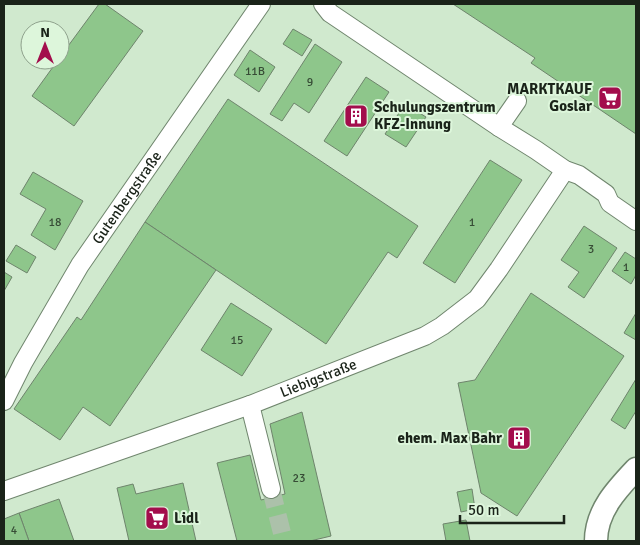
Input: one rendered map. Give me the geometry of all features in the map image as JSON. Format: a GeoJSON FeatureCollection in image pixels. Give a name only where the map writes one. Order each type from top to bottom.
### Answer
{"type":"FeatureCollection","features":[{"type":"Feature","properties":{"kind":"main road"},"geometry":{"type":"LineString","coordinates":[[596,541],[596,532],[603,513],[615,491],[636,469]]}},
{"type":"Feature","properties":{"kind":"main road"},"geometry":{"type":"LineString","coordinates":[[603,513],[604,541]]}},
{"type":"Feature","properties":{"kind":"street","name":"Gutenbergstraße"},"geometry":{"type":"LineString","coordinates":[[4,401],[23,363],[80,265],[261,4]]}},
{"type":"Feature","properties":{"kind":"street"},"geometry":{"type":"LineString","coordinates":[[323,4],[330,13],[499,127],[565,170],[579,175],[606,194],[610,202],[636,221]]}},
{"type":"Feature","properties":{"kind":"street"},"geometry":{"type":"LineString","coordinates":[[499,127],[517,101]]}},
{"type":"Feature","properties":{"kind":"street","name":"Liebigstraße"},"geometry":{"type":"LineString","coordinates":[[4,491],[250,405],[425,336],[477,299],[565,170]]}},
{"type":"Feature","properties":{"kind":"street"},"geometry":{"type":"LineString","coordinates":[[250,405],[271,489]]}},
{"type":"Feature","properties":{"kind":"building"},"geometry":{"type":"Polygon","coordinates":[[[99,4],[105,4],[143,31],[74,126],[32,96],[51,70],[70,70],[70,43],[99,4]]]}},
{"type":"Feature","properties":{"kind":"building","name":"MARKTKAUF Goslar"},"geometry":{"type":"Polygon","coordinates":[[[453,4],[636,4],[636,134],[531,63],[535,58],[453,4]]]}},
{"type":"Feature","properties":{"kind":"building"},"geometry":{"type":"Polygon","coordinates":[[[293,29],[312,40],[302,56],[283,44],[293,29]]]}},
{"type":"Feature","properties":{"kind":"building"},"geometry":{"type":"Polygon","coordinates":[[[315,44],[342,62],[309,113],[294,103],[282,121],[270,114],[315,44]]]}},
{"type":"Feature","properties":{"kind":"building"},"geometry":{"type":"Polygon","coordinates":[[[250,50],[275,67],[259,92],[234,75],[250,50]]]}},
{"type":"Feature","properties":{"kind":"building","name":"Schulungszentrum KFZ-Innung"},"geometry":{"type":"Polygon","coordinates":[[[366,77],[389,92],[347,156],[324,141],[366,77]]]}},
{"type":"Feature","properties":{"kind":"building"},"geometry":{"type":"Polygon","coordinates":[[[228,99],[418,226],[397,258],[388,252],[326,344],[145,222],[228,99]]]}},
{"type":"Feature","properties":{"kind":"building"},"geometry":{"type":"Polygon","coordinates":[[[405,104],[426,117],[406,147],[385,134],[405,104]]]}},
{"type":"Feature","properties":{"kind":"building"},"geometry":{"type":"Polygon","coordinates":[[[490,160],[522,180],[455,283],[423,263],[490,160]]]}},
{"type":"Feature","properties":{"kind":"building"},"geometry":{"type":"Polygon","coordinates":[[[33,172],[83,201],[55,250],[31,235],[46,209],[20,194],[33,172]]]}},
{"type":"Feature","properties":{"kind":"building"},"geometry":{"type":"Polygon","coordinates":[[[145,222],[216,270],[110,426],[83,407],[60,440],[14,409],[77,317],[81,320],[145,222]]]}},
{"type":"Feature","properties":{"kind":"building"},"geometry":{"type":"Polygon","coordinates":[[[584,226],[617,248],[584,298],[568,287],[579,272],[561,260],[584,226]]]}},
{"type":"Feature","properties":{"kind":"building"},"geometry":{"type":"Polygon","coordinates":[[[16,245],[36,257],[27,273],[6,261],[16,245]]]}},
{"type":"Feature","properties":{"kind":"building"},"geometry":{"type":"Polygon","coordinates":[[[625,252],[636,259],[636,275],[631,284],[612,271],[625,252]]]}},
{"type":"Feature","properties":{"kind":"building"},"geometry":{"type":"Polygon","coordinates":[[[4,272],[12,277],[4,291],[4,272]]]}},
{"type":"Feature","properties":{"kind":"building","name":"ehem. Max Bahr"},"geometry":{"type":"Polygon","coordinates":[[[531,293],[624,356],[517,516],[481,493],[458,383],[475,380],[531,293]]]}},
{"type":"Feature","properties":{"kind":"building"},"geometry":{"type":"Polygon","coordinates":[[[231,303],[272,329],[242,376],[201,350],[231,303]]]}},
{"type":"Feature","properties":{"kind":"building"},"geometry":{"type":"Polygon","coordinates":[[[636,313],[636,340],[624,333],[636,313]]]}},
{"type":"Feature","properties":{"kind":"building"},"geometry":{"type":"Polygon","coordinates":[[[636,379],[636,411],[625,429],[611,420],[636,379]]]}},
{"type":"Feature","properties":{"kind":"building"},"geometry":{"type":"Polygon","coordinates":[[[302,412],[331,536],[310,541],[237,541],[217,463],[250,455],[261,500],[285,494],[270,424],[302,412]]]}},
{"type":"Feature","properties":{"kind":"building","name":"Lidl"},"geometry":{"type":"Polygon","coordinates":[[[183,483],[196,541],[129,541],[117,488],[133,484],[136,494],[183,483]]]}},
{"type":"Feature","properties":{"kind":"building"},"geometry":{"type":"Polygon","coordinates":[[[472,489],[475,509],[461,512],[457,492],[472,489]]]}},
{"type":"Feature","properties":{"kind":"building"},"geometry":{"type":"Polygon","coordinates":[[[59,499],[74,541],[29,541],[19,513],[59,499]]]}},
{"type":"Feature","properties":{"kind":"building"},"geometry":{"type":"Polygon","coordinates":[[[19,513],[29,541],[4,541],[4,519],[19,513]]]}},
{"type":"Feature","properties":{"kind":"building"},"geometry":{"type":"Polygon","coordinates":[[[466,520],[470,541],[446,541],[443,524],[466,520]]]}},
{"type":"Feature","properties":{"kind":"tunnel"},"geometry":{"type":"LineString","coordinates":[[271,489],[284,541]]}},
{"type":"Feature","properties":{"kind":"place","name":"MARKTKAUF Goslar"},"geometry":{"type":"Point","coordinates":[610,98]}},
{"type":"Feature","properties":{"kind":"place","name":"Schulungszentrum KFZ-Innung"},"geometry":{"type":"Point","coordinates":[356,116]}},
{"type":"Feature","properties":{"kind":"place","name":"ehem. Max Bahr"},"geometry":{"type":"Point","coordinates":[519,438]}},
{"type":"Feature","properties":{"kind":"place","name":"Lidl"},"geometry":{"type":"Point","coordinates":[157,518]}}]}
